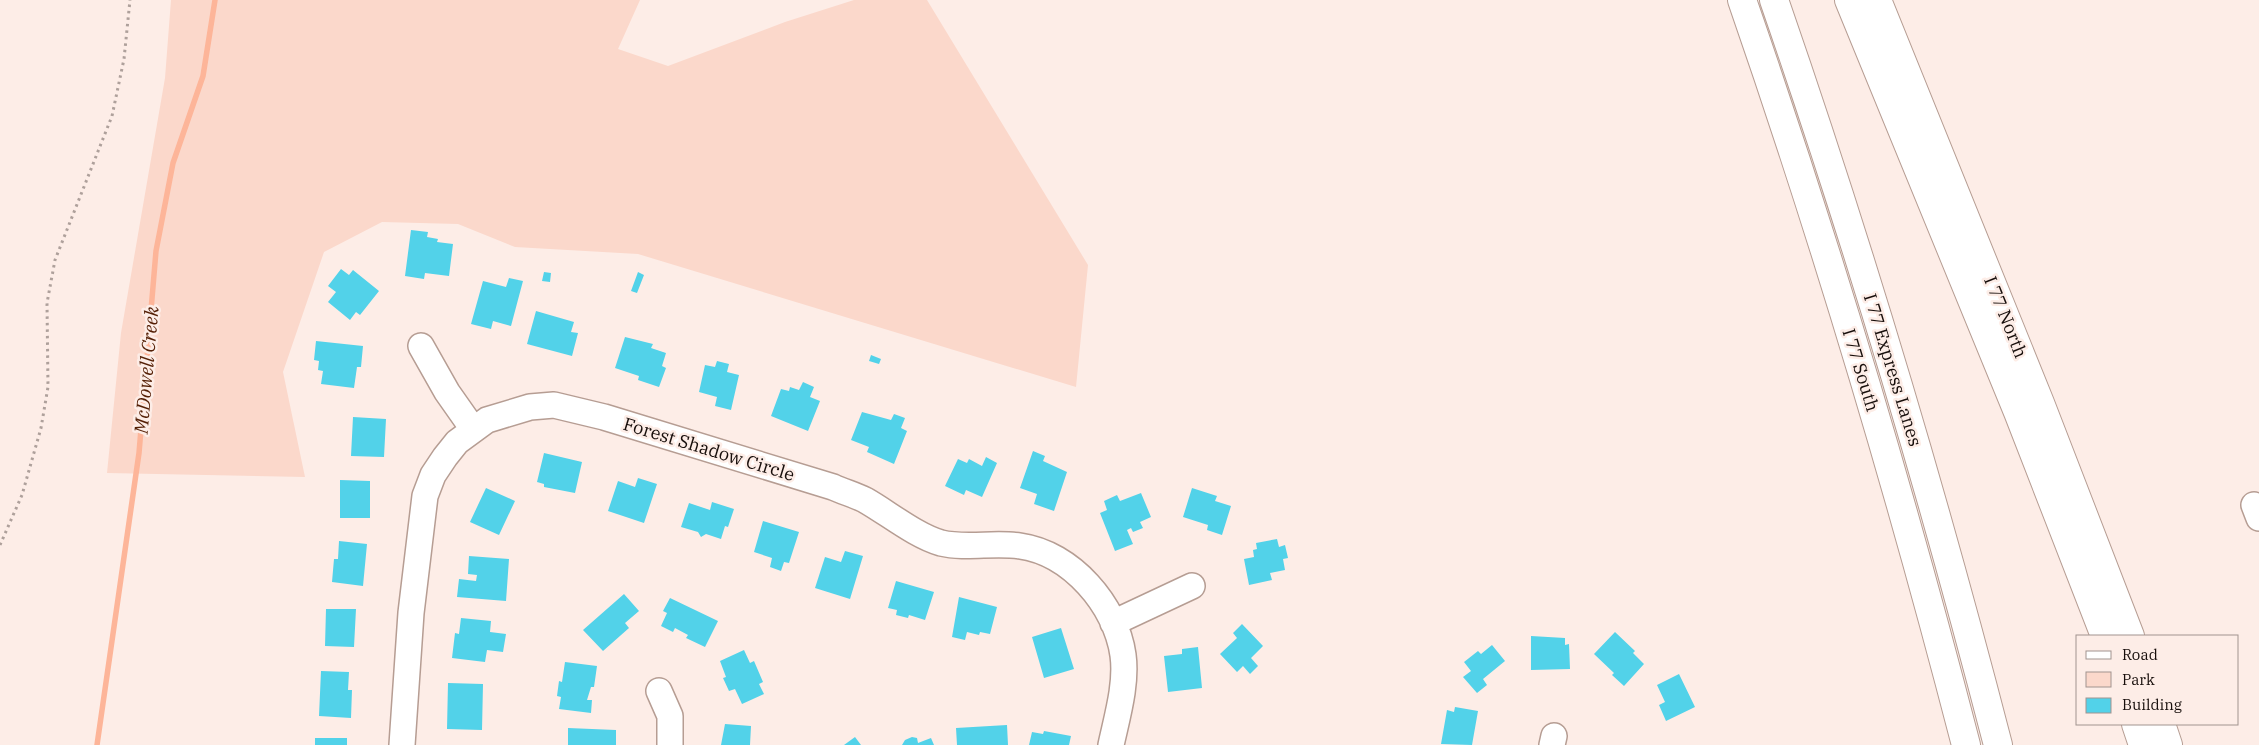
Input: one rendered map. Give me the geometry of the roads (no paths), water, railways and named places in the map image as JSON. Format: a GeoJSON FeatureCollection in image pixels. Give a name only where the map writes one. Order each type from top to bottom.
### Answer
{"type":"FeatureCollection","features":[{"type":"Feature","properties":{"kind":"highway","name":"I 77 South"},"geometry":{"type":"LineString","coordinates":[[1742,0],[1795,158],[1872,406],[1966,745]]}},
{"type":"Feature","properties":{"kind":"highway","name":"I 77 Express Lanes"},"geometry":{"type":"LineString","coordinates":[[1774,0],[1824,149],[1904,407],[1998,745]]}},
{"type":"Feature","properties":{"kind":"highway"},"geometry":{"type":"LineString","coordinates":[[1849,0],[2018,412],[2105,635]]}},
{"type":"Feature","properties":{"kind":"highway","name":"I 77 North"},"geometry":{"type":"LineString","coordinates":[[1877,0],[2040,403],[2130,635]]}},
{"type":"Feature","properties":{"kind":"highway"},"geometry":{"type":"LineString","coordinates":[[2136,725],[2143,745]]}},
{"type":"Feature","properties":{"kind":"highway"},"geometry":{"type":"LineString","coordinates":[[2161,725],[2168,745]]}},
{"type":"Feature","properties":{"kind":"street"},"geometry":{"type":"LineString","coordinates":[[421,346],[447,392],[473,430]]}},
{"type":"Feature","properties":{"kind":"street","name":"Forest Shadow Circle"},"geometry":{"type":"LineString","coordinates":[[402,745],[411,613],[425,496],[433,475],[444,457],[457,442],[487,420],[530,407],[554,405],[604,417],[833,487],[864,500],[940,543],[1022,546],[1037,551],[1070,568],[1088,585],[1102,603],[1113,623],[1123,655],[1123,673],[1111,745]]}},
{"type":"Feature","properties":{"kind":"street"},"geometry":{"type":"LineString","coordinates":[[1113,623],[1192,586]]}},
{"type":"Feature","properties":{"kind":"street"},"geometry":{"type":"LineString","coordinates":[[658,691],[670,716],[670,745]]}},
{"type":"Feature","properties":{"kind":"waterway","name":"McDowell Creek"},"geometry":{"type":"LineString","coordinates":[[97,745],[139,453],[156,251],[173,163],[203,76],[215,0]]}}]}
